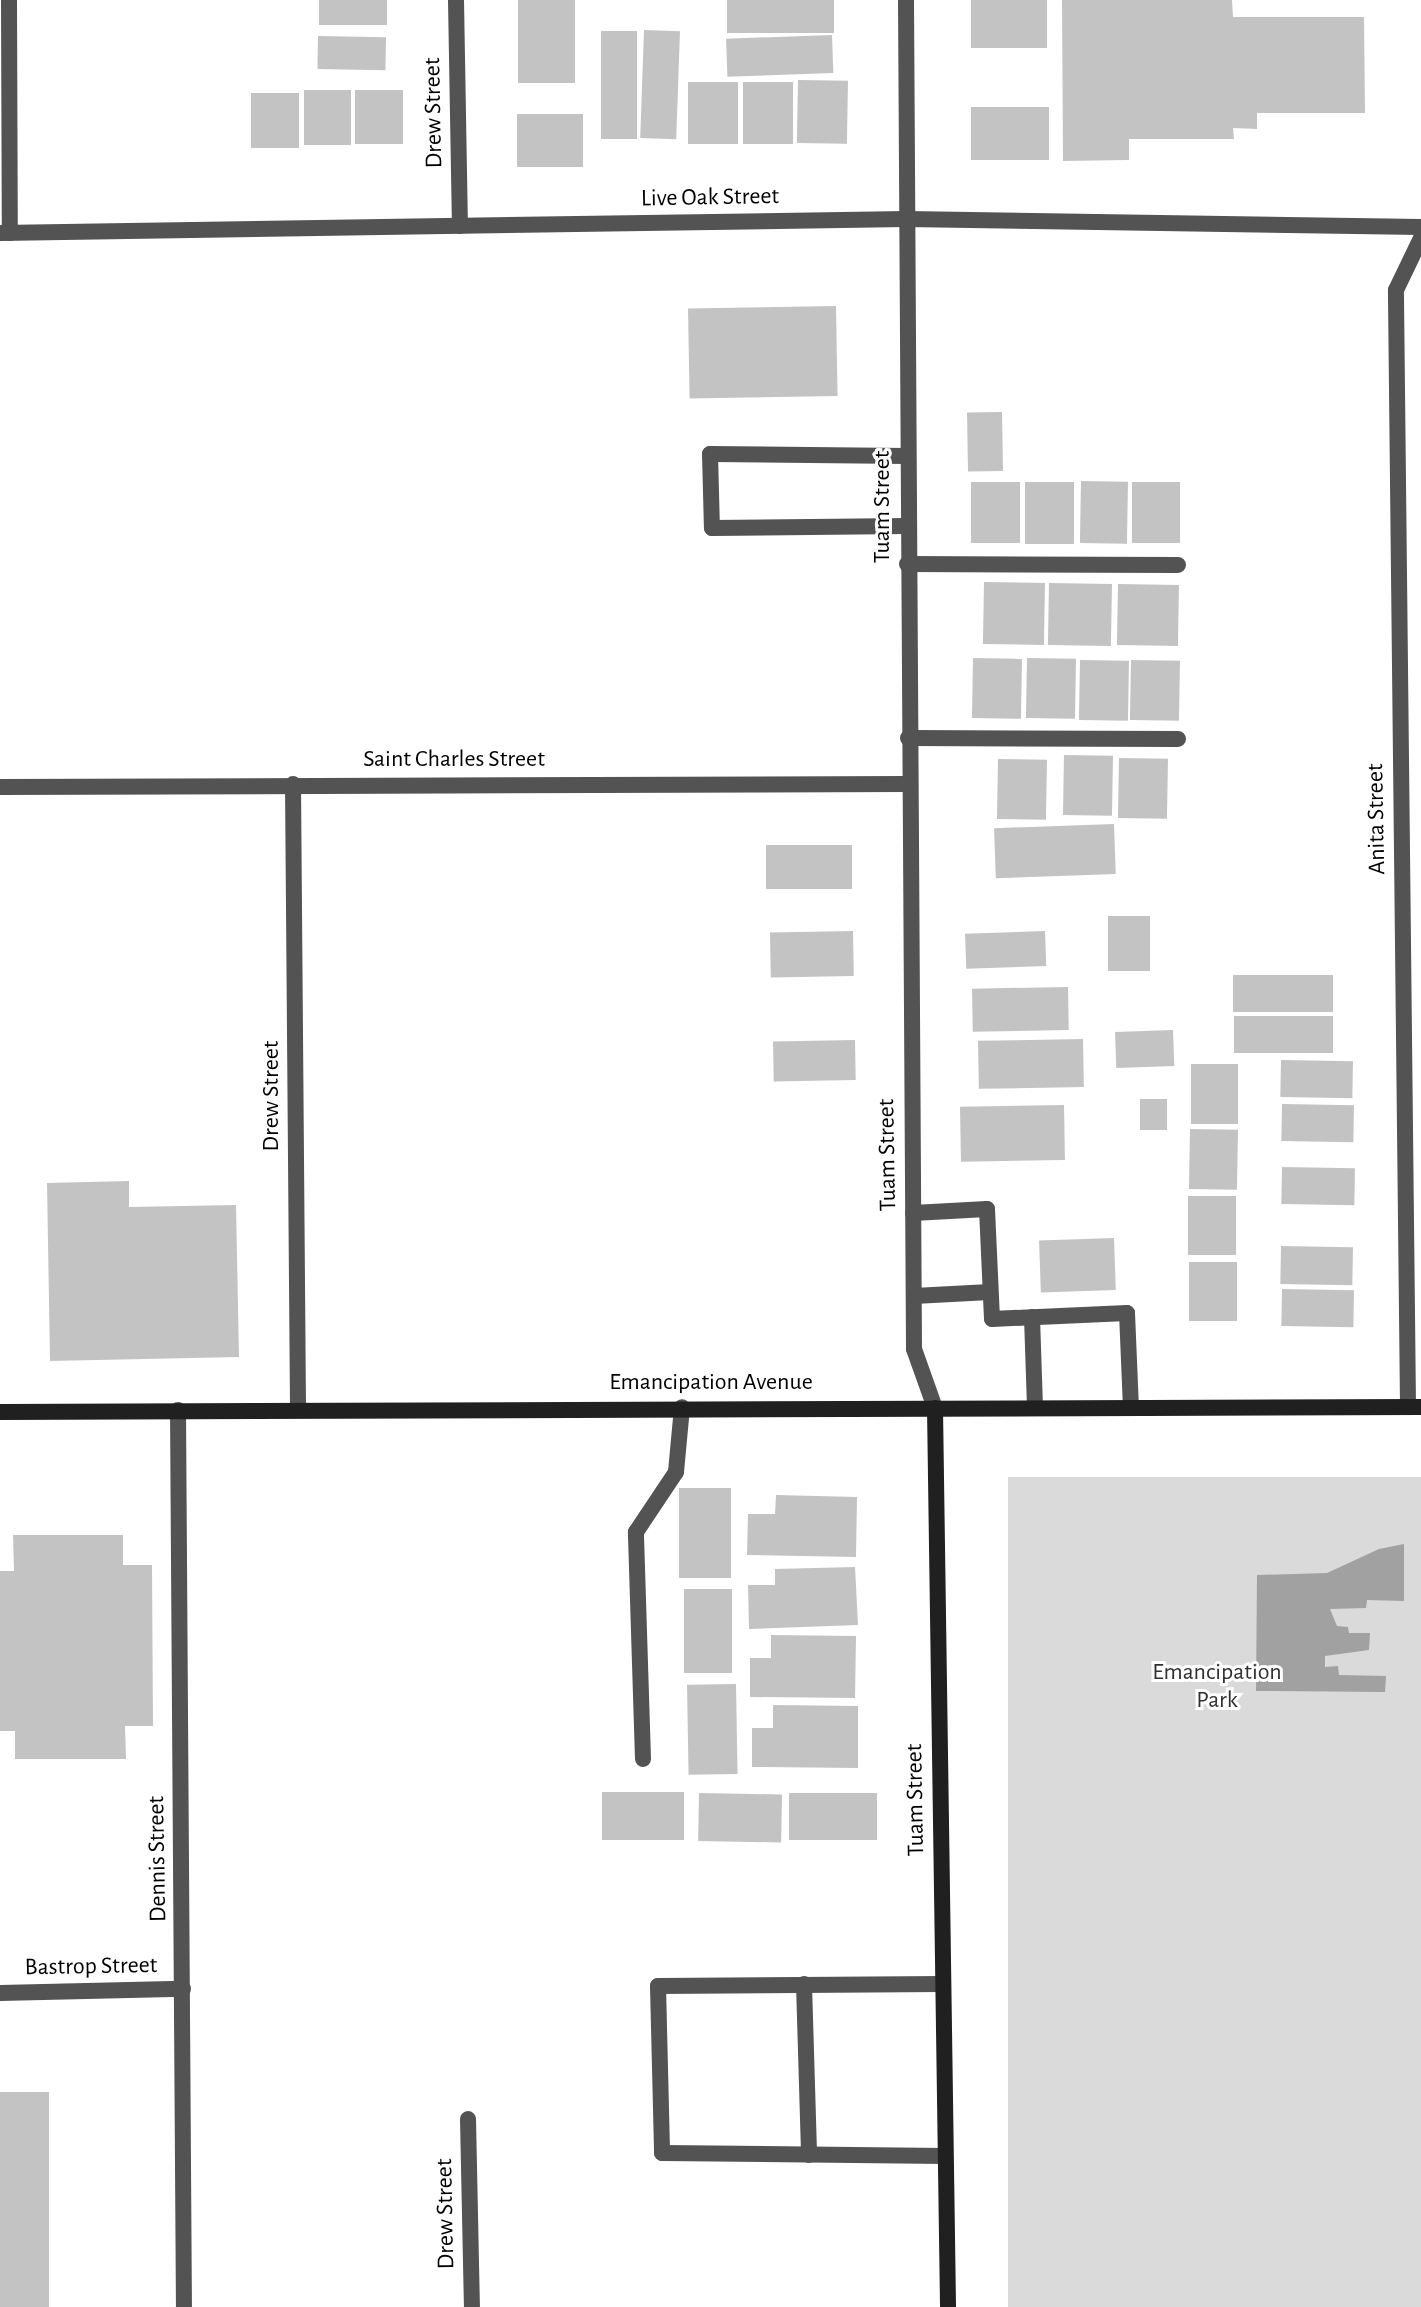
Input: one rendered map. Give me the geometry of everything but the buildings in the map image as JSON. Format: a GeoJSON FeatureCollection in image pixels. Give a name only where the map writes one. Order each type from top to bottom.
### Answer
{"type":"FeatureCollection","features":[{"type":"Feature","properties":{"kind":"main road","name":"Emancipation Avenue"},"geometry":{"type":"LineString","coordinates":[[0,1412],[298,1408],[1414,1406]]}},
{"type":"Feature","properties":{"kind":"main road","name":"Tuam Street"},"geometry":{"type":"LineString","coordinates":[[935,1408],[948,2307]]}},
{"type":"Feature","properties":{"kind":"street"},"geometry":{"type":"LineString","coordinates":[[5,233],[9,0]]}},
{"type":"Feature","properties":{"kind":"street","name":"Drew Street"},"geometry":{"type":"LineString","coordinates":[[456,0],[460,226]]}},
{"type":"Feature","properties":{"kind":"street","name":"Tuam Street"},"geometry":{"type":"LineString","coordinates":[[906,0],[906,456],[914,1349],[935,1408]]}},
{"type":"Feature","properties":{"kind":"street","name":"Live Oak Street"},"geometry":{"type":"LineString","coordinates":[[5,233],[906,219],[1421,227]]}},
{"type":"Feature","properties":{"kind":"street","name":"Anita Street"},"geometry":{"type":"LineString","coordinates":[[1414,1406],[1396,290],[1421,238]]}},
{"type":"Feature","properties":{"kind":"street"},"geometry":{"type":"LineString","coordinates":[[906,456],[710,454],[712,528],[907,526]]}},
{"type":"Feature","properties":{"kind":"street"},"geometry":{"type":"LineString","coordinates":[[907,564],[1178,565]]}},
{"type":"Feature","properties":{"kind":"street"},"geometry":{"type":"LineString","coordinates":[[908,738],[1178,739]]}},
{"type":"Feature","properties":{"kind":"street","name":"Drew Street"},"geometry":{"type":"LineString","coordinates":[[293,784],[298,1408]]}},
{"type":"Feature","properties":{"kind":"street","name":"Saint Charles Street"},"geometry":{"type":"LineString","coordinates":[[0,787],[908,784]]}},
{"type":"Feature","properties":{"kind":"street"},"geometry":{"type":"LineString","coordinates":[[913,1213],[987,1209],[992,1319],[1127,1313],[1131,1407]]}},
{"type":"Feature","properties":{"kind":"street"},"geometry":{"type":"LineString","coordinates":[[914,1296],[990,1292]]}},
{"type":"Feature","properties":{"kind":"street"},"geometry":{"type":"LineString","coordinates":[[1032,1317],[1035,1408]]}},
{"type":"Feature","properties":{"kind":"street"},"geometry":{"type":"LineString","coordinates":[[643,1759],[636,1532],[676,1472],[682,1407]]}},
{"type":"Feature","properties":{"kind":"street","name":"Dennis Street"},"geometry":{"type":"LineString","coordinates":[[178,1410],[184,2307]]}},
{"type":"Feature","properties":{"kind":"street"},"geometry":{"type":"LineString","coordinates":[[804,1984],[809,2155]]}},
{"type":"Feature","properties":{"kind":"street"},"geometry":{"type":"LineString","coordinates":[[943,1984],[658,1986],[662,2153],[945,2156]]}},
{"type":"Feature","properties":{"kind":"street","name":"Bastrop Street"},"geometry":{"type":"LineString","coordinates":[[0,1993],[183,1989]]}},
{"type":"Feature","properties":{"kind":"street","name":"Drew Street"},"geometry":{"type":"LineString","coordinates":[[468,2119],[472,2307]]}},
{"type":"Feature","properties":{"kind":"green space","name":"Emancipation Park"},"geometry":{"type":"Polygon","coordinates":[[[1008,1477],[1421,1477],[1421,2307],[1008,2307],[1008,1477]]]}},
{"type":"Feature","properties":{"kind":"shaded area"},"geometry":{"type":"Polygon","coordinates":[[[1404,1544],[1404,1601],[1367,1600],[1366,1608],[1330,1609],[1337,1626],[1348,1627],[1349,1633],[1370,1633],[1369,1650],[1325,1656],[1325,1667],[1338,1666],[1339,1675],[1386,1676],[1385,1692],[1256,1691],[1257,1575],[1327,1573],[1379,1549],[1404,1544]]]}}]}
